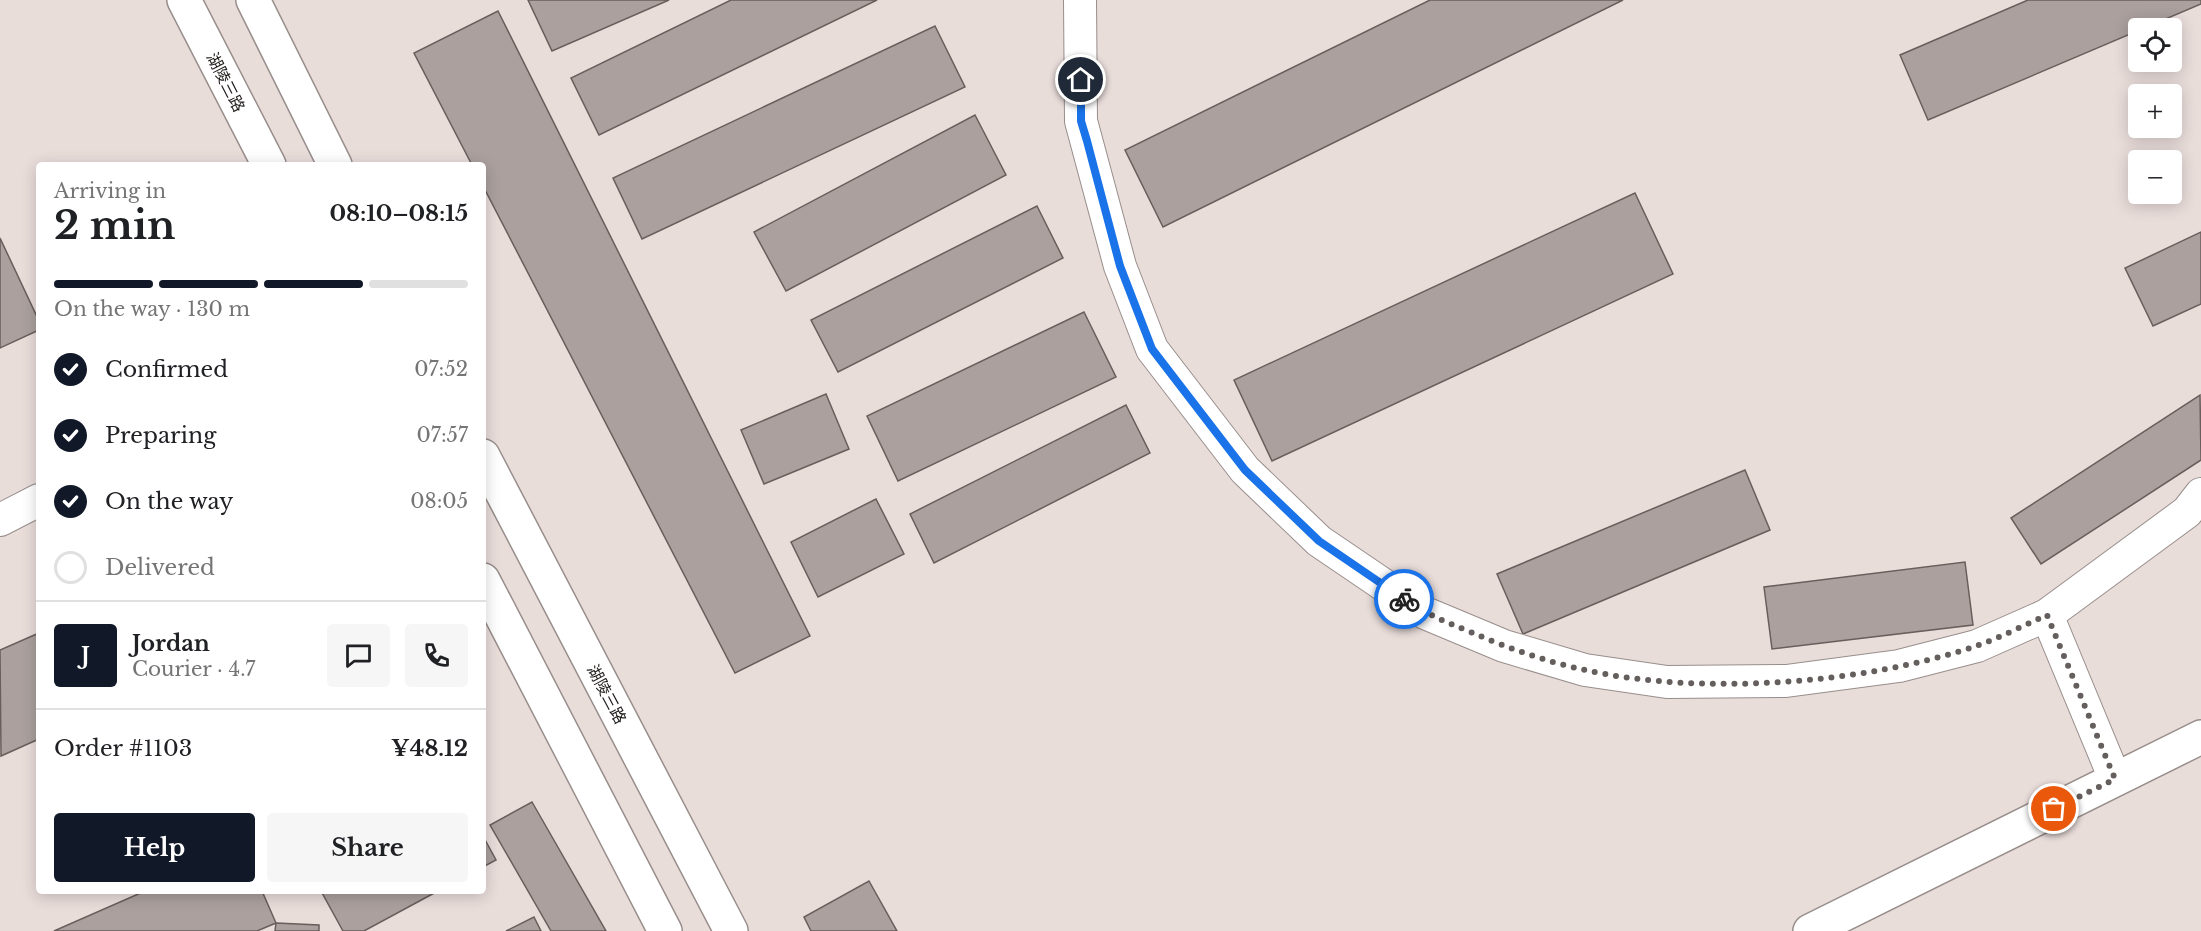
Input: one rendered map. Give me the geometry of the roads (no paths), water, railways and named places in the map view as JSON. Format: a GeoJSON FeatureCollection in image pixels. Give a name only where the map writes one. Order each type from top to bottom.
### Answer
{"type":"FeatureCollection","features":[{"type":"Feature","properties":{"kind":"main road","name":"湖陵三路"},"geometry":{"type":"LineString","coordinates":[[184,0],[267,162]]}},
{"type":"Feature","properties":{"kind":"main road"},"geometry":{"type":"LineString","coordinates":[[253,0],[334,162]]}},
{"type":"Feature","properties":{"kind":"main road","name":"湖陵三路"},"geometry":{"type":"LineString","coordinates":[[486,462],[731,931]]}},
{"type":"Feature","properties":{"kind":"main road"},"geometry":{"type":"LineString","coordinates":[[486,586],[665,931]]}},
{"type":"Feature","properties":{"kind":"main road"},"geometry":{"type":"LineString","coordinates":[[1810,931],[2201,737]]}},
{"type":"Feature","properties":{"kind":"street"},"geometry":{"type":"LineString","coordinates":[[1080,0],[1081,121],[1120,266],[1152,349],[1245,470],[1319,541],[1425,613],[1504,646],[1585,670],[1666,682],[1786,681],[1899,666],[1977,646],[2047,615],[2187,512],[2201,494]]}},
{"type":"Feature","properties":{"kind":"street"},"geometry":{"type":"LineString","coordinates":[[0,520],[36,502]]}},
{"type":"Feature","properties":{"kind":"street"},"geometry":{"type":"LineString","coordinates":[[2047,615],[2115,779]]}}]}
